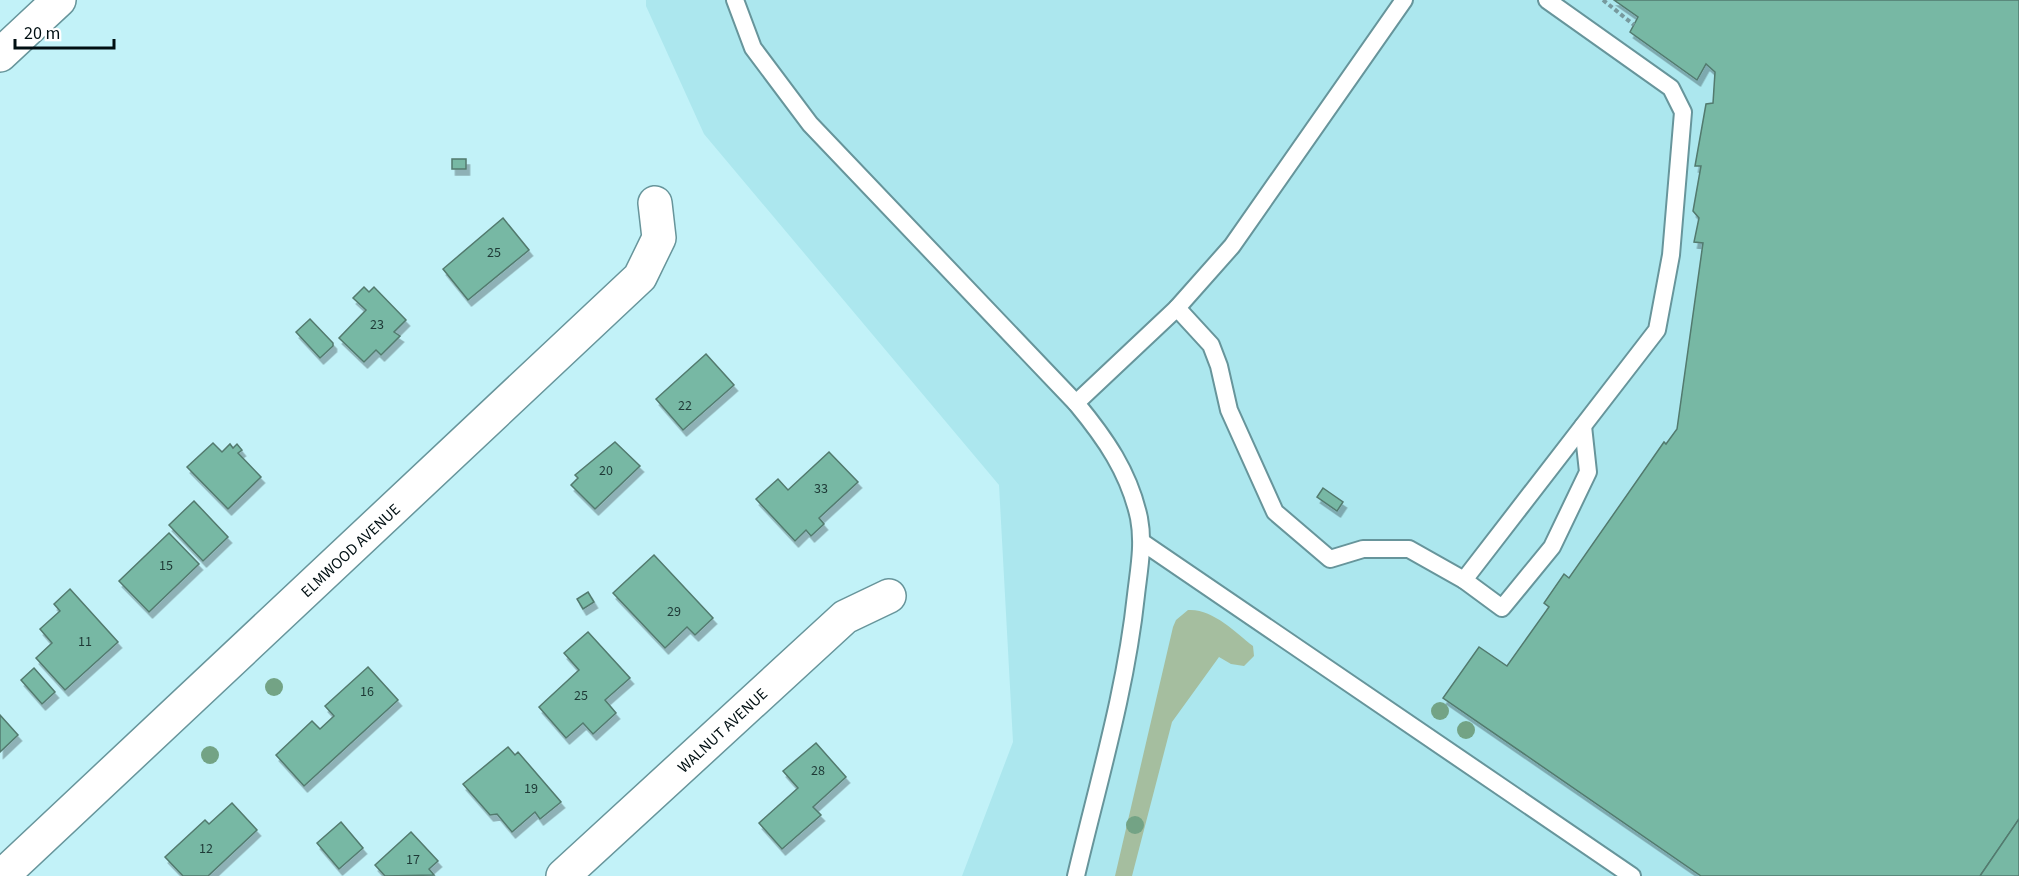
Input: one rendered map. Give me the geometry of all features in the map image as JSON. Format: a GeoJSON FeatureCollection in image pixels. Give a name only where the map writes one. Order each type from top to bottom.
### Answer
{"type":"FeatureCollection","features":[{"type":"Feature","properties":{"kind":"main road"},"geometry":{"type":"LineString","coordinates":[[0,55],[59,0]]}},
{"type":"Feature","properties":{"kind":"main road","name":"ELMWOOD AVENUE"},"geometry":{"type":"LineString","coordinates":[[2,876],[640,277],[659,238],[655,203]]}},
{"type":"Feature","properties":{"kind":"main road","name":"WALNUT AVENUE"},"geometry":{"type":"LineString","coordinates":[[563,876],[845,617],[889,596]]}},
{"type":"Feature","properties":{"kind":"lane"},"geometry":{"type":"LineString","coordinates":[[735,0],[753,48],[810,124],[1076,403],[1107,441],[1127,478],[1138,516],[1142,542],[1131,644],[1076,876]]}},
{"type":"Feature","properties":{"kind":"lane"},"geometry":{"type":"LineString","coordinates":[[1076,403],[1177,308],[1232,246],[1404,0]]}},
{"type":"Feature","properties":{"kind":"lane"},"geometry":{"type":"LineString","coordinates":[[1464,580],[1657,330],[1671,255],[1683,112],[1671,88],[1547,0]]}},
{"type":"Feature","properties":{"kind":"lane"},"geometry":{"type":"LineString","coordinates":[[1177,308],[1200,330],[1211,345],[1219,366],[1229,410],[1275,512],[1330,559],[1363,549],[1409,549],[1464,580],[1502,608],[1552,547],[1588,472],[1583,426]]}},
{"type":"Feature","properties":{"kind":"lane"},"geometry":{"type":"LineString","coordinates":[[1142,542],[1632,876]]}},
{"type":"Feature","properties":{"kind":"path"},"geometry":{"type":"LineString","coordinates":[[1603,0],[1634,25]]}},
{"type":"Feature","properties":{"kind":"shaded area"},"geometry":{"type":"Polygon","coordinates":[[[646,0],[2019,0],[2019,876],[962,876],[1013,742],[999,485],[704,134],[646,6],[646,0]]]}},
{"type":"Feature","properties":{"kind":"green space"},"geometry":{"type":"Polygon","coordinates":[[[1188,610],[1206,613],[1223,622],[1253,646],[1254,656],[1244,666],[1231,664],[1219,657],[1172,722],[1132,876],[1115,876],[1173,627],[1176,620],[1188,610]]]}},
{"type":"Feature","properties":{"kind":"building"},"geometry":{"type":"Polygon","coordinates":[[[1614,0],[2019,0],[2019,819],[1980,876],[1701,876],[1443,698],[1479,647],[1507,666],[1549,607],[1544,603],[1564,574],[1569,578],[1664,442],[1666,444],[1677,429],[1703,243],[1694,242],[1699,218],[1693,211],[1701,166],[1695,166],[1706,104],[1713,103],[1715,72],[1706,64],[1697,80],[1630,32],[1638,17],[1614,0]]]}},
{"type":"Feature","properties":{"kind":"building"},"geometry":{"type":"Polygon","coordinates":[[[452,159],[466,159],[466,169],[452,169],[452,159]]]}},
{"type":"Feature","properties":{"kind":"building"},"geometry":{"type":"Polygon","coordinates":[[[503,218],[529,250],[468,300],[443,269],[503,218]]]}},
{"type":"Feature","properties":{"kind":"building"},"geometry":{"type":"Polygon","coordinates":[[[364,287],[369,292],[374,287],[406,320],[394,332],[400,336],[381,355],[376,350],[364,362],[339,338],[366,310],[353,298],[364,287]]]}},
{"type":"Feature","properties":{"kind":"building"},"geometry":{"type":"Polygon","coordinates":[[[310,319],[333,343],[333,346],[320,358],[296,332],[310,319]]]}},
{"type":"Feature","properties":{"kind":"building"},"geometry":{"type":"Polygon","coordinates":[[[706,354],[734,385],[683,430],[656,399],[706,354]]]}},
{"type":"Feature","properties":{"kind":"building"},"geometry":{"type":"Polygon","coordinates":[[[615,442],[640,466],[595,509],[571,485],[578,478],[575,475],[615,442]]]}},
{"type":"Feature","properties":{"kind":"building"},"geometry":{"type":"Polygon","coordinates":[[[213,443],[222,452],[230,444],[233,448],[237,444],[242,450],[238,453],[261,477],[228,509],[187,467],[213,443]]]}},
{"type":"Feature","properties":{"kind":"building"},"geometry":{"type":"Polygon","coordinates":[[[829,452],[858,482],[819,518],[824,524],[811,536],[806,530],[795,541],[756,499],[778,479],[788,490],[829,452]]]}},
{"type":"Feature","properties":{"kind":"building"},"geometry":{"type":"Polygon","coordinates":[[[1323,488],[1343,502],[1337,511],[1317,497],[1323,488]]]}},
{"type":"Feature","properties":{"kind":"building"},"geometry":{"type":"Polygon","coordinates":[[[194,501],[228,537],[203,561],[169,525],[194,501]]]}},
{"type":"Feature","properties":{"kind":"building"},"geometry":{"type":"Polygon","coordinates":[[[169,533],[199,564],[149,612],[119,581],[169,533]]]}},
{"type":"Feature","properties":{"kind":"building"},"geometry":{"type":"Polygon","coordinates":[[[654,555],[713,618],[695,635],[687,627],[665,648],[613,593],[654,555]]]}},
{"type":"Feature","properties":{"kind":"building"},"geometry":{"type":"Polygon","coordinates":[[[70,589],[118,642],[65,690],[36,658],[52,643],[40,629],[60,611],[54,604],[70,589]]]}},
{"type":"Feature","properties":{"kind":"building"},"geometry":{"type":"Polygon","coordinates":[[[588,592],[594,602],[583,609],[577,599],[588,592]]]}},
{"type":"Feature","properties":{"kind":"building"},"geometry":{"type":"Polygon","coordinates":[[[588,632],[630,678],[605,700],[616,713],[593,734],[583,723],[566,738],[539,707],[579,670],[564,653],[588,632]]]}},
{"type":"Feature","properties":{"kind":"building"},"geometry":{"type":"Polygon","coordinates":[[[368,667],[398,700],[304,786],[276,755],[312,721],[320,729],[334,716],[325,706],[368,667]]]}},
{"type":"Feature","properties":{"kind":"building"},"geometry":{"type":"Polygon","coordinates":[[[34,668],[55,692],[42,704],[21,680],[34,668]]]}},
{"type":"Feature","properties":{"kind":"building"},"geometry":{"type":"Polygon","coordinates":[[[0,715],[18,735],[0,752],[0,715]]]}},
{"type":"Feature","properties":{"kind":"building"},"geometry":{"type":"Polygon","coordinates":[[[816,743],[846,777],[813,807],[821,815],[782,849],[759,823],[798,788],[783,771],[816,743]]]}},
{"type":"Feature","properties":{"kind":"building"},"geometry":{"type":"Polygon","coordinates":[[[508,747],[515,755],[518,752],[561,802],[540,819],[535,812],[512,832],[497,814],[490,815],[463,784],[508,747]]]}},
{"type":"Feature","properties":{"kind":"building"},"geometry":{"type":"Polygon","coordinates":[[[232,803],[257,830],[208,876],[183,876],[165,857],[205,820],[209,824],[232,803]]]}},
{"type":"Feature","properties":{"kind":"building"},"geometry":{"type":"Polygon","coordinates":[[[2019,819],[2019,876],[1980,876],[2019,819]]]}},
{"type":"Feature","properties":{"kind":"building"},"geometry":{"type":"Polygon","coordinates":[[[341,822],[363,848],[339,869],[317,843],[341,822]]]}},
{"type":"Feature","properties":{"kind":"building"},"geometry":{"type":"Polygon","coordinates":[[[411,832],[438,861],[429,869],[434,875],[385,876],[375,865],[411,832]]]}}]}
